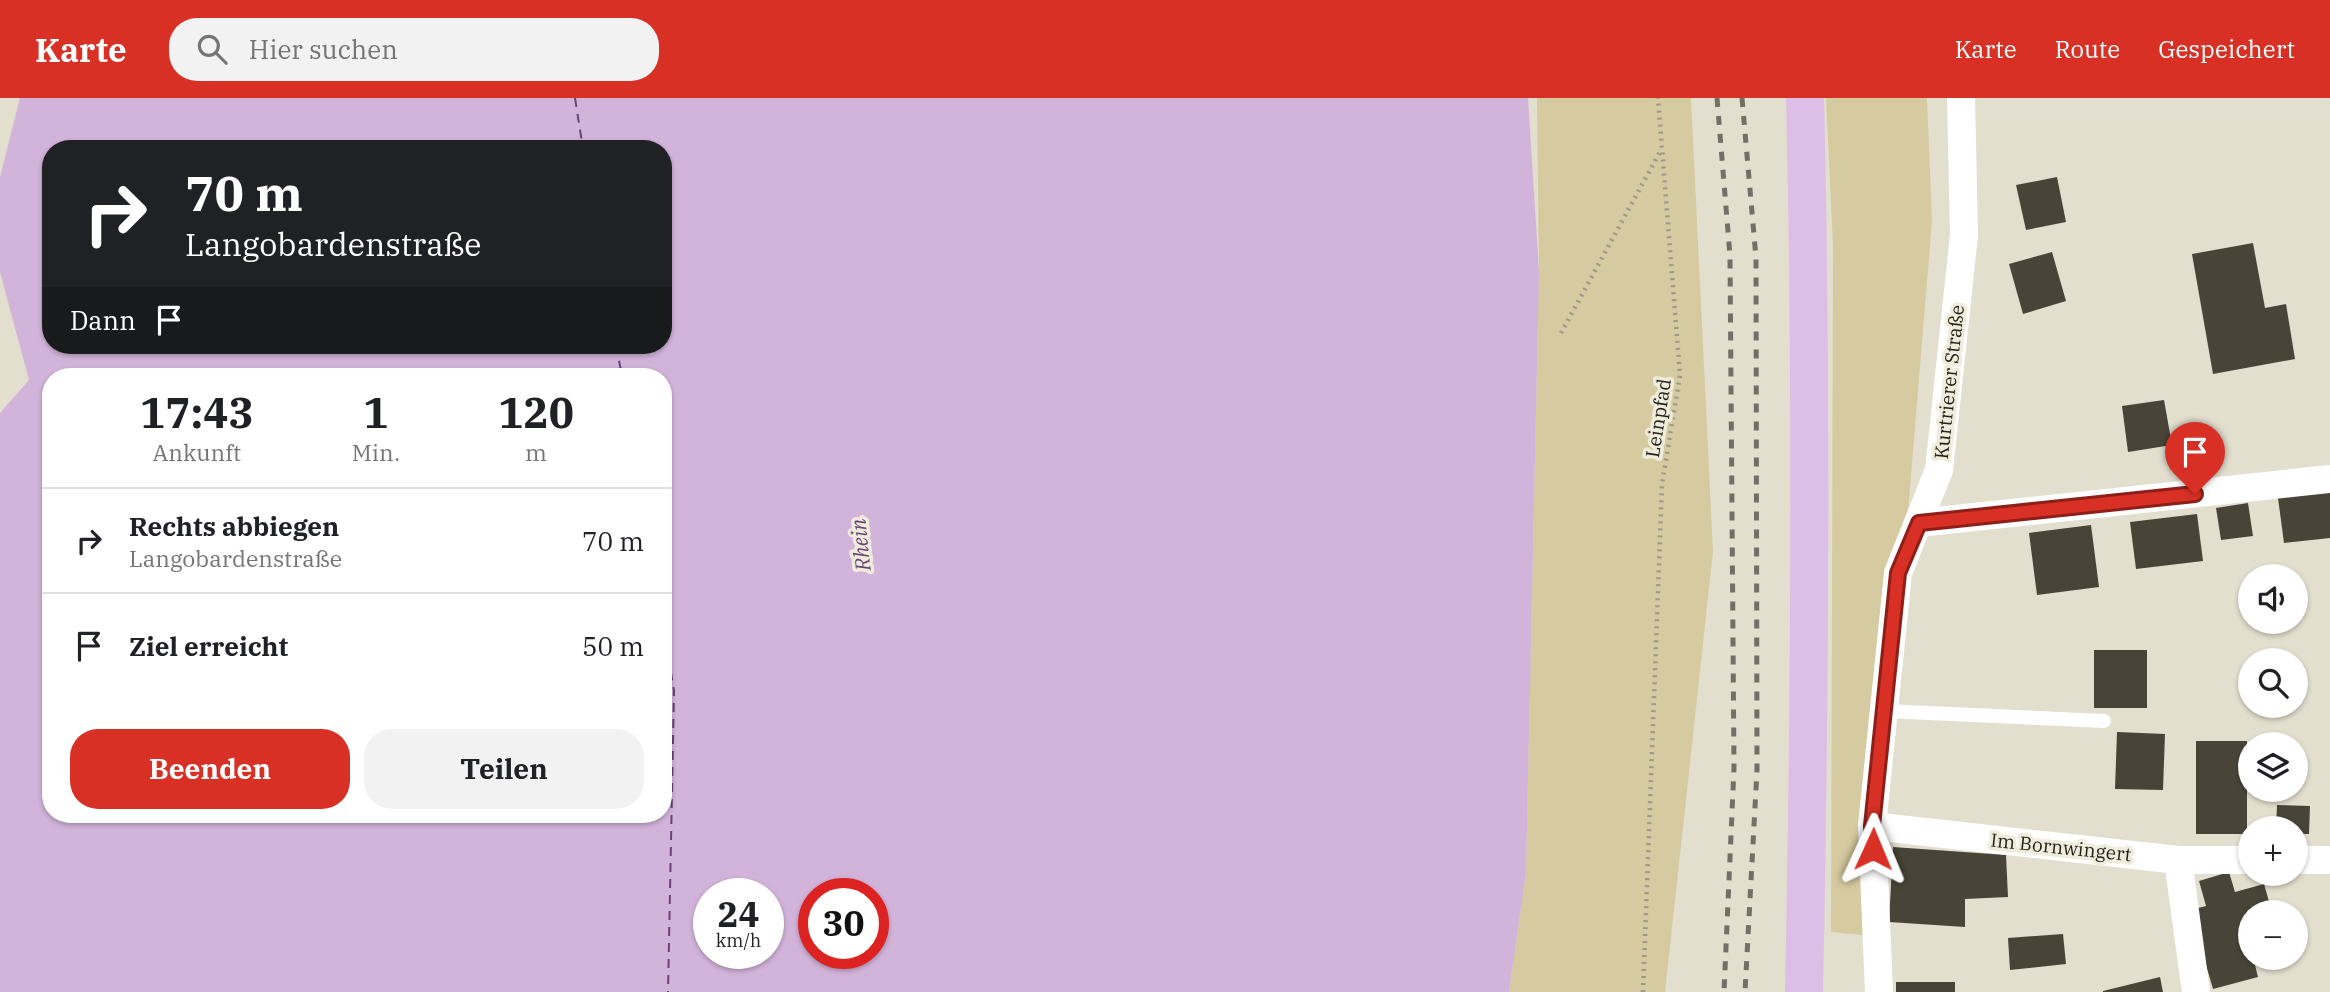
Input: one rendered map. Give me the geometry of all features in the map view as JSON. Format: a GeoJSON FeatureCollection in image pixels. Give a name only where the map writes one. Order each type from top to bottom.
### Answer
{"type":"FeatureCollection","features":[{"type":"Feature","properties":{"kind":"main road"},"geometry":{"type":"LineString","coordinates":[[1804,992],[1810,338],[1805,98]]}},
{"type":"Feature","properties":{"kind":"street","name":"Kurtrierer Straße"},"geometry":{"type":"LineString","coordinates":[[1879,992],[1872,826],[1898,573],[1939,470],[1964,235],[1961,98]]}},
{"type":"Feature","properties":{"kind":"street"},"geometry":{"type":"LineString","coordinates":[[1919,523],[2330,479]]}},
{"type":"Feature","properties":{"kind":"street","name":"Im Bornwingert"},"geometry":{"type":"LineString","coordinates":[[1872,826],[2178,860],[2238,860]]}},
{"type":"Feature","properties":{"kind":"street"},"geometry":{"type":"LineString","coordinates":[[2178,860],[2196,992]]}},
{"type":"Feature","properties":{"kind":"street"},"geometry":{"type":"LineString","coordinates":[[2308,860],[2330,860]]}},
{"type":"Feature","properties":{"kind":"lane"},"geometry":{"type":"LineString","coordinates":[[1885,711],[2104,722]]}},
{"type":"Feature","properties":{"kind":"path","name":"Leinpfad"},"geometry":{"type":"LineString","coordinates":[[1643,992],[1662,484],[1680,375],[1658,98]]}},
{"type":"Feature","properties":{"kind":"path"},"geometry":{"type":"LineString","coordinates":[[1561,333],[1661,149]]}},
{"type":"Feature","properties":{"kind":"shaded area"},"geometry":{"type":"Polygon","coordinates":[[[1537,98],[1691,98],[1713,552],[1665,992],[1509,992],[1526,873],[1539,271],[1537,98]]]}},
{"type":"Feature","properties":{"kind":"shaded area"},"geometry":{"type":"Polygon","coordinates":[[[1826,98],[1927,98],[1932,221],[1873,936],[1831,932],[1833,246],[1826,98]]]}},
{"type":"Feature","properties":{"kind":"water","name":"Rhein"},"geometry":{"type":"Polygon","coordinates":[[[20,98],[1528,98],[1539,271],[1526,873],[1509,992],[0,992],[0,413],[29,380],[0,272],[0,177],[20,98]]]}},
{"type":"Feature","properties":{"kind":"building"},"geometry":{"type":"Polygon","coordinates":[[[2057,177],[2066,222],[2026,230],[2016,185],[2057,177]]]}},
{"type":"Feature","properties":{"kind":"building"},"geometry":{"type":"Polygon","coordinates":[[[2253,243],[2265,308],[2286,304],[2295,359],[2213,374],[2192,254],[2253,243]]]}},
{"type":"Feature","properties":{"kind":"building"},"geometry":{"type":"Polygon","coordinates":[[[2052,252],[2066,301],[2023,314],[2009,264],[2052,252]]]}},
{"type":"Feature","properties":{"kind":"building"},"geometry":{"type":"Polygon","coordinates":[[[2164,400],[2172,445],[2128,452],[2122,406],[2164,400]]]}},
{"type":"Feature","properties":{"kind":"building"},"geometry":{"type":"Polygon","coordinates":[[[2330,491],[2330,538],[2284,543],[2278,498],[2330,491]]]}},
{"type":"Feature","properties":{"kind":"building"},"geometry":{"type":"Polygon","coordinates":[[[2248,503],[2253,536],[2221,540],[2216,508],[2248,503]]]}},
{"type":"Feature","properties":{"kind":"building"},"geometry":{"type":"Polygon","coordinates":[[[2197,514],[2203,561],[2136,569],[2130,522],[2197,514]]]}},
{"type":"Feature","properties":{"kind":"building"},"geometry":{"type":"Polygon","coordinates":[[[2091,525],[2099,587],[2037,595],[2029,533],[2091,525]]]}},
{"type":"Feature","properties":{"kind":"building"},"geometry":{"type":"Polygon","coordinates":[[[2094,650],[2147,650],[2147,708],[2094,708],[2094,650]]]}},
{"type":"Feature","properties":{"kind":"building"},"geometry":{"type":"Polygon","coordinates":[[[2117,732],[2165,734],[2163,790],[2115,789],[2117,732]]]}},
{"type":"Feature","properties":{"kind":"building"},"geometry":{"type":"Polygon","coordinates":[[[2196,741],[2238,741],[2238,802],[2247,802],[2247,816],[2238,816],[2238,834],[2196,834],[2196,741]]]}},
{"type":"Feature","properties":{"kind":"building"},"geometry":{"type":"Polygon","coordinates":[[[2277,805],[2310,806],[2309,834],[2308,816],[2277,816],[2277,805]]]}},
{"type":"Feature","properties":{"kind":"building"},"geometry":{"type":"Polygon","coordinates":[[[1893,847],[2006,855],[2008,897],[1965,899],[1965,927],[1889,922],[1893,847]]]}},
{"type":"Feature","properties":{"kind":"building"},"geometry":{"type":"Polygon","coordinates":[[[2229,872],[2235,892],[2265,886],[2269,900],[2238,900],[2238,970],[2256,970],[2258,977],[2213,989],[2190,910],[2206,906],[2199,881],[2229,872]]]}},
{"type":"Feature","properties":{"kind":"building"},"geometry":{"type":"Polygon","coordinates":[[[2063,934],[2066,964],[2010,970],[2008,938],[2063,934]]]}},
{"type":"Feature","properties":{"kind":"building"},"geometry":{"type":"Polygon","coordinates":[[[2160,977],[2163,992],[2103,992],[2103,991],[2160,977]]]}},
{"type":"Feature","properties":{"kind":"building"},"geometry":{"type":"Polygon","coordinates":[[[1896,982],[1955,982],[1955,992],[1896,992],[1896,982]]]}},
{"type":"Feature","properties":{"kind":"ferry route"},"geometry":{"type":"LineString","coordinates":[[575,98],[582,140]]}},
{"type":"Feature","properties":{"kind":"ferry route"},"geometry":{"type":"LineString","coordinates":[[618,354],[620,368]]}},
{"type":"Feature","properties":{"kind":"ferry route"},"geometry":{"type":"LineString","coordinates":[[672,679],[672,791]]}},
{"type":"Feature","properties":{"kind":"ferry route"},"geometry":{"type":"LineString","coordinates":[[668,992],[671,823]]}},
{"type":"Feature","properties":{"kind":"railway"},"geometry":{"type":"LineString","coordinates":[[1717,98],[1730,256],[1734,768],[1724,992]]}},
{"type":"Feature","properties":{"kind":"railway"},"geometry":{"type":"LineString","coordinates":[[1742,98],[1756,258],[1757,770],[1745,992]]}},
{"type":"Feature","properties":{"kind":"route"},"geometry":{"type":"LineString","coordinates":[[1873,849],[1872,826],[1898,573],[1919,523],[2195,494]]}}]}
